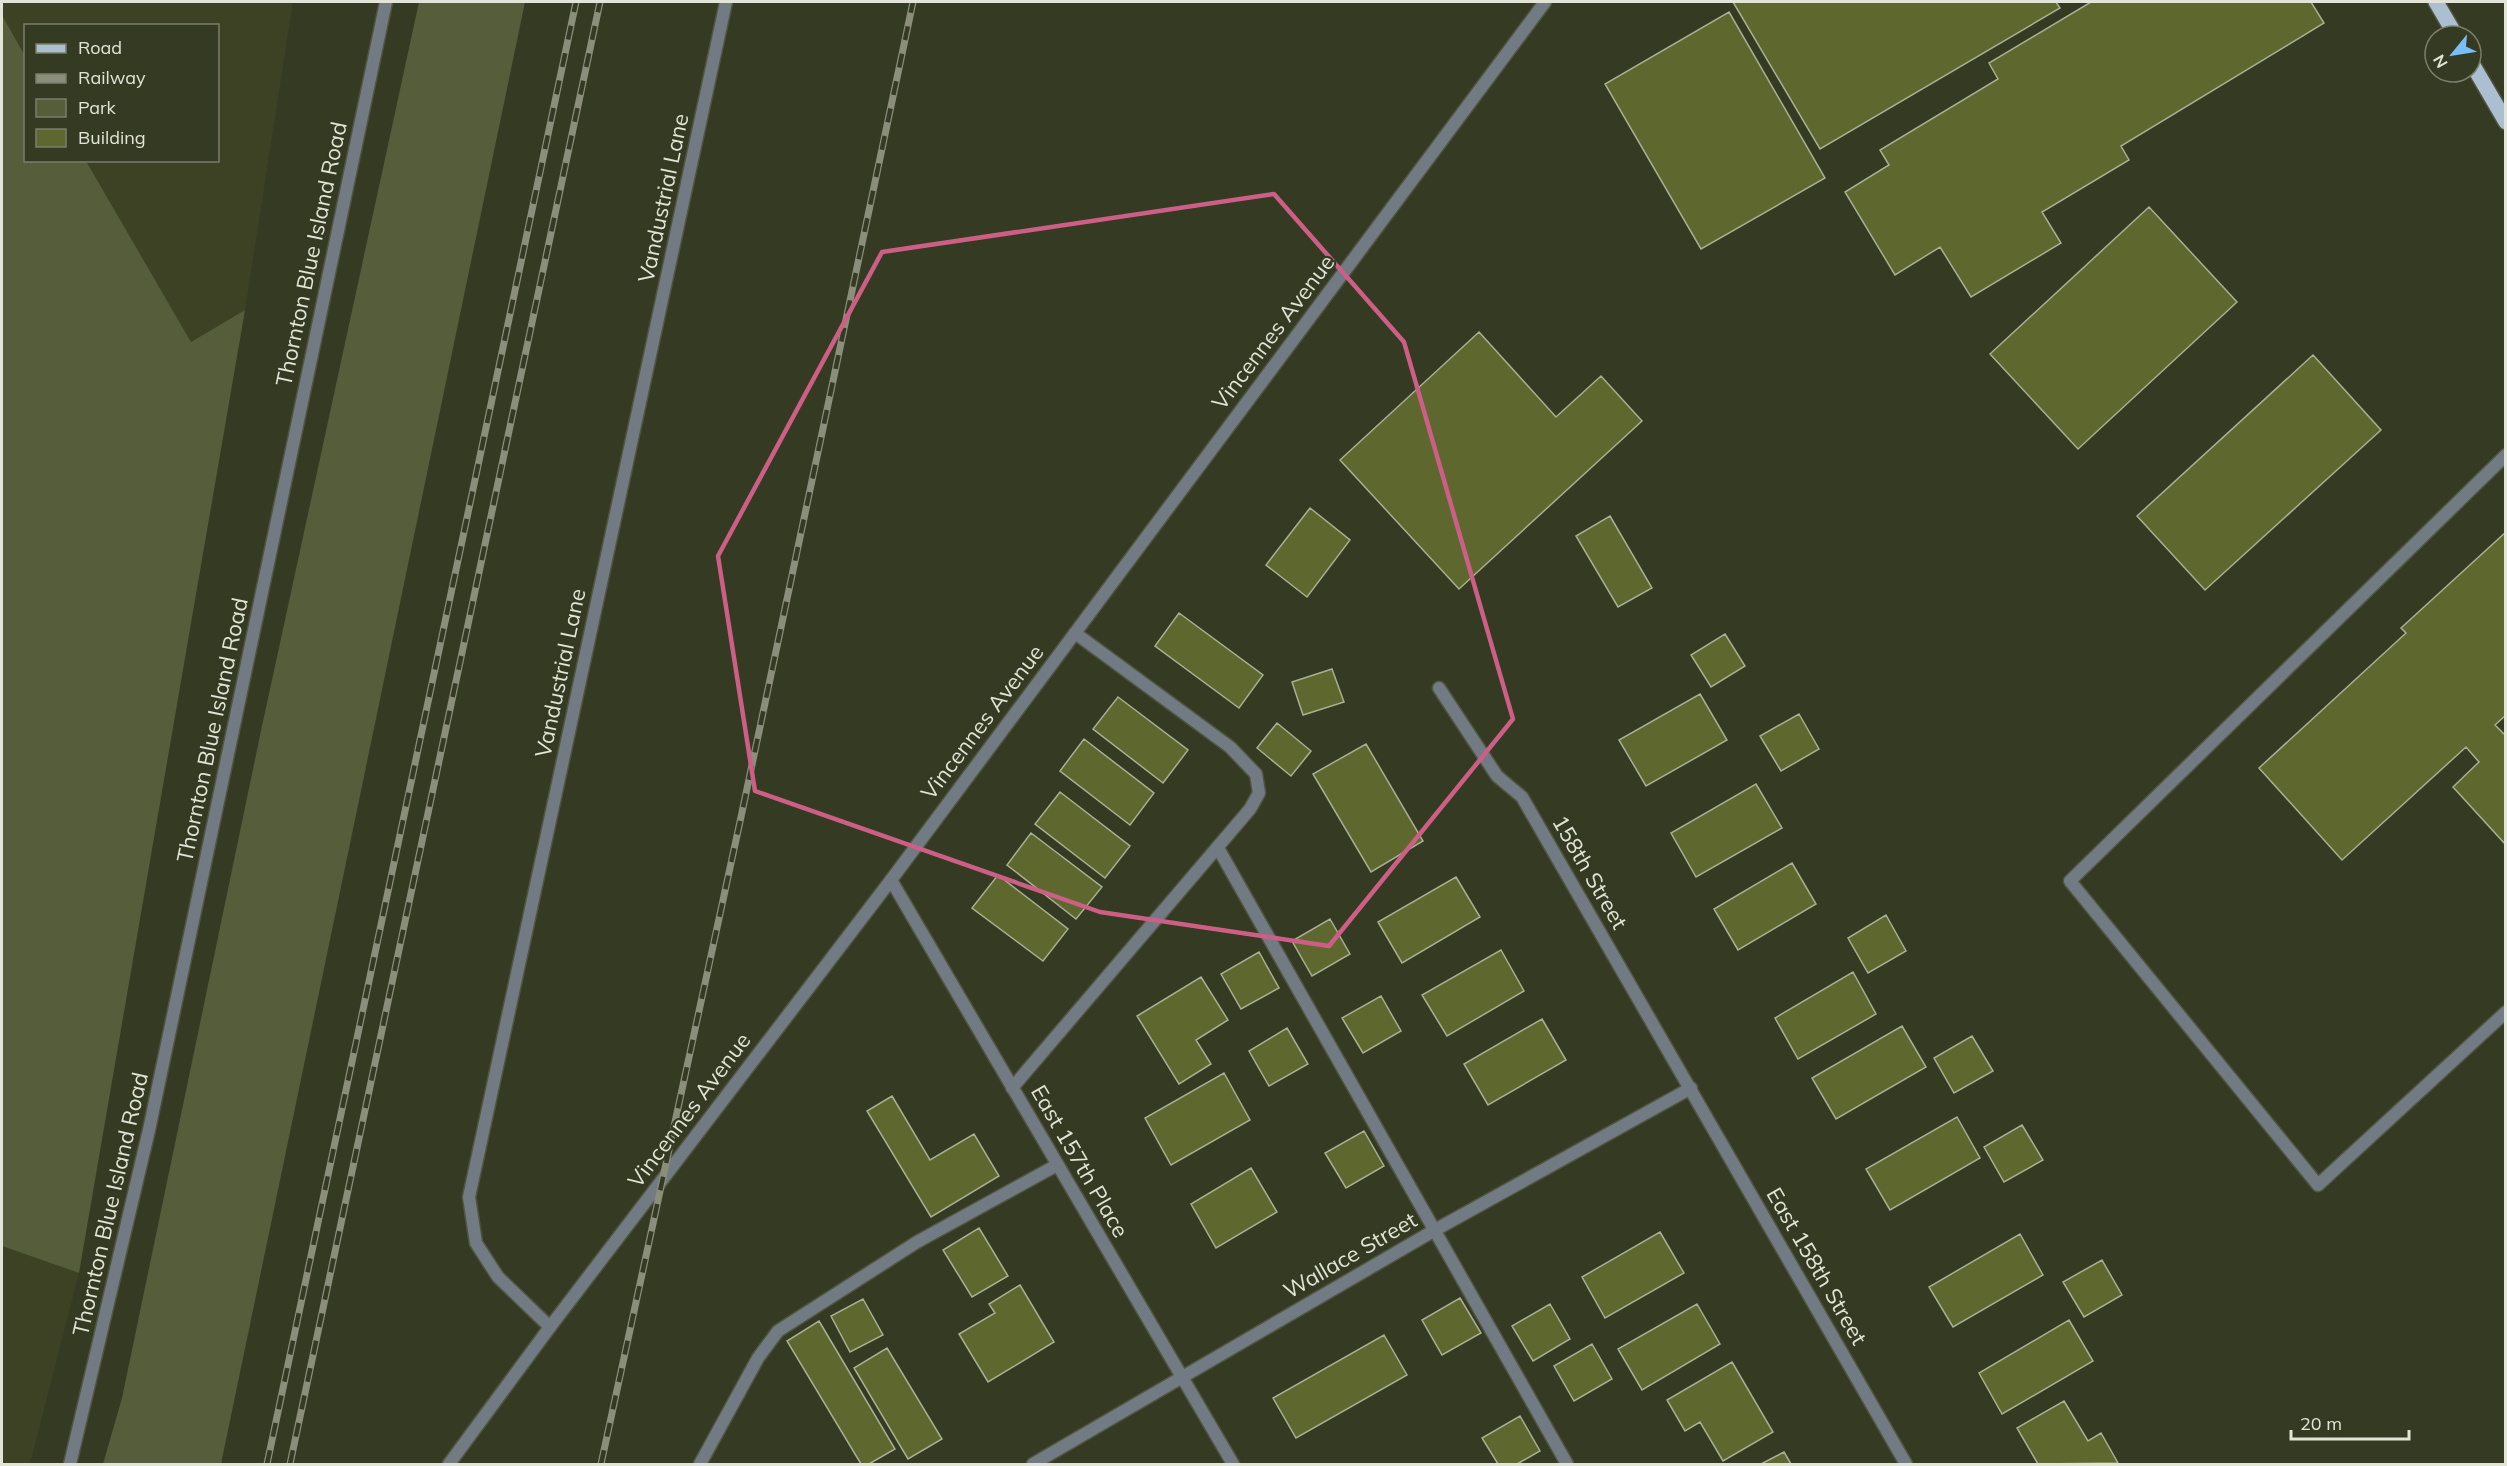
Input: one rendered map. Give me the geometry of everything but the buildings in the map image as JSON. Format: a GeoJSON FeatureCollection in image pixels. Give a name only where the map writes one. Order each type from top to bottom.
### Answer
{"type":"FeatureCollection","features":[{"type":"Feature","properties":{"kind":"main road"},"geometry":{"type":"LineString","coordinates":[[2436,2],[2449,24]]}},
{"type":"Feature","properties":{"kind":"main road"},"geometry":{"type":"LineString","coordinates":[[2483,83],[2505,122]]}},
{"type":"Feature","properties":{"kind":"street","name":"Thornton Blue Island Road"},"geometry":{"type":"LineString","coordinates":[[70,1464],[152,1118],[386,2]]}},
{"type":"Feature","properties":{"kind":"street","name":"Vandustrial Lane"},"geometry":{"type":"LineString","coordinates":[[550,1327],[498,1277],[476,1243],[469,1197],[726,2]]}},
{"type":"Feature","properties":{"kind":"street","name":"Vincennes Avenue"},"geometry":{"type":"LineString","coordinates":[[449,1464],[550,1327],[891,880],[1545,2]]}},
{"type":"Feature","properties":{"kind":"street"},"geometry":{"type":"LineString","coordinates":[[2505,455],[2070,881],[2318,1185],[2505,1012]]}},
{"type":"Feature","properties":{"kind":"street"},"geometry":{"type":"LineString","coordinates":[[1012,1088],[1218,848],[1250,809],[1259,793],[1256,774],[1230,747],[1075,633]]}},
{"type":"Feature","properties":{"kind":"street","name":"158th Street"},"geometry":{"type":"LineString","coordinates":[[1439,688],[1497,776],[1522,797],[1691,1088]]}},
{"type":"Feature","properties":{"kind":"street"},"geometry":{"type":"LineString","coordinates":[[1218,848],[1567,1464]]}},
{"type":"Feature","properties":{"kind":"street","name":"East 157th Place"},"geometry":{"type":"LineString","coordinates":[[891,880],[1233,1464]]}},
{"type":"Feature","properties":{"kind":"street","name":"Wallace Street"},"geometry":{"type":"LineString","coordinates":[[1033,1464],[1435,1230],[1691,1088]]}},
{"type":"Feature","properties":{"kind":"street","name":"East 158th Street"},"geometry":{"type":"LineString","coordinates":[[1691,1088],[1906,1464]]}},
{"type":"Feature","properties":{"kind":"street"},"geometry":{"type":"LineString","coordinates":[[700,1464],[758,1358],[778,1331],[917,1242],[1058,1165]]}},
{"type":"Feature","properties":{"kind":"highlighted area"},"geometry":{"type":"Polygon","coordinates":[[[1274,194],[1404,342],[1513,719],[1329,946],[1100,912],[755,791],[718,556],[882,252],[1274,194]]]}},
{"type":"Feature","properties":{"kind":"shaded area"},"geometry":{"type":"Polygon","coordinates":[[[2,2],[293,2],[245,310],[191,342],[87,162],[219,162],[219,24],[24,24],[24,54],[2,15],[2,2]]]}},
{"type":"Feature","properties":{"kind":"shaded area"},"geometry":{"type":"Polygon","coordinates":[[[2,1246],[79,1273],[30,1464],[2,1464],[2,1246]]]}},
{"type":"Feature","properties":{"kind":"green space"},"geometry":{"type":"Polygon","coordinates":[[[419,2],[525,2],[221,1464],[103,1464],[122,1398],[262,726],[419,2]]]}},
{"type":"Feature","properties":{"kind":"green space"},"geometry":{"type":"Polygon","coordinates":[[[2,15],[24,54],[24,162],[87,162],[191,342],[245,310],[79,1273],[2,1246],[2,15]]]}},
{"type":"Feature","properties":{"kind":"railway"},"geometry":{"type":"LineString","coordinates":[[267,1464],[576,2]]}},
{"type":"Feature","properties":{"kind":"railway"},"geometry":{"type":"LineString","coordinates":[[290,1464],[600,2]]}},
{"type":"Feature","properties":{"kind":"railway"},"geometry":{"type":"LineString","coordinates":[[601,1464],[741,817],[913,2]]}}]}
